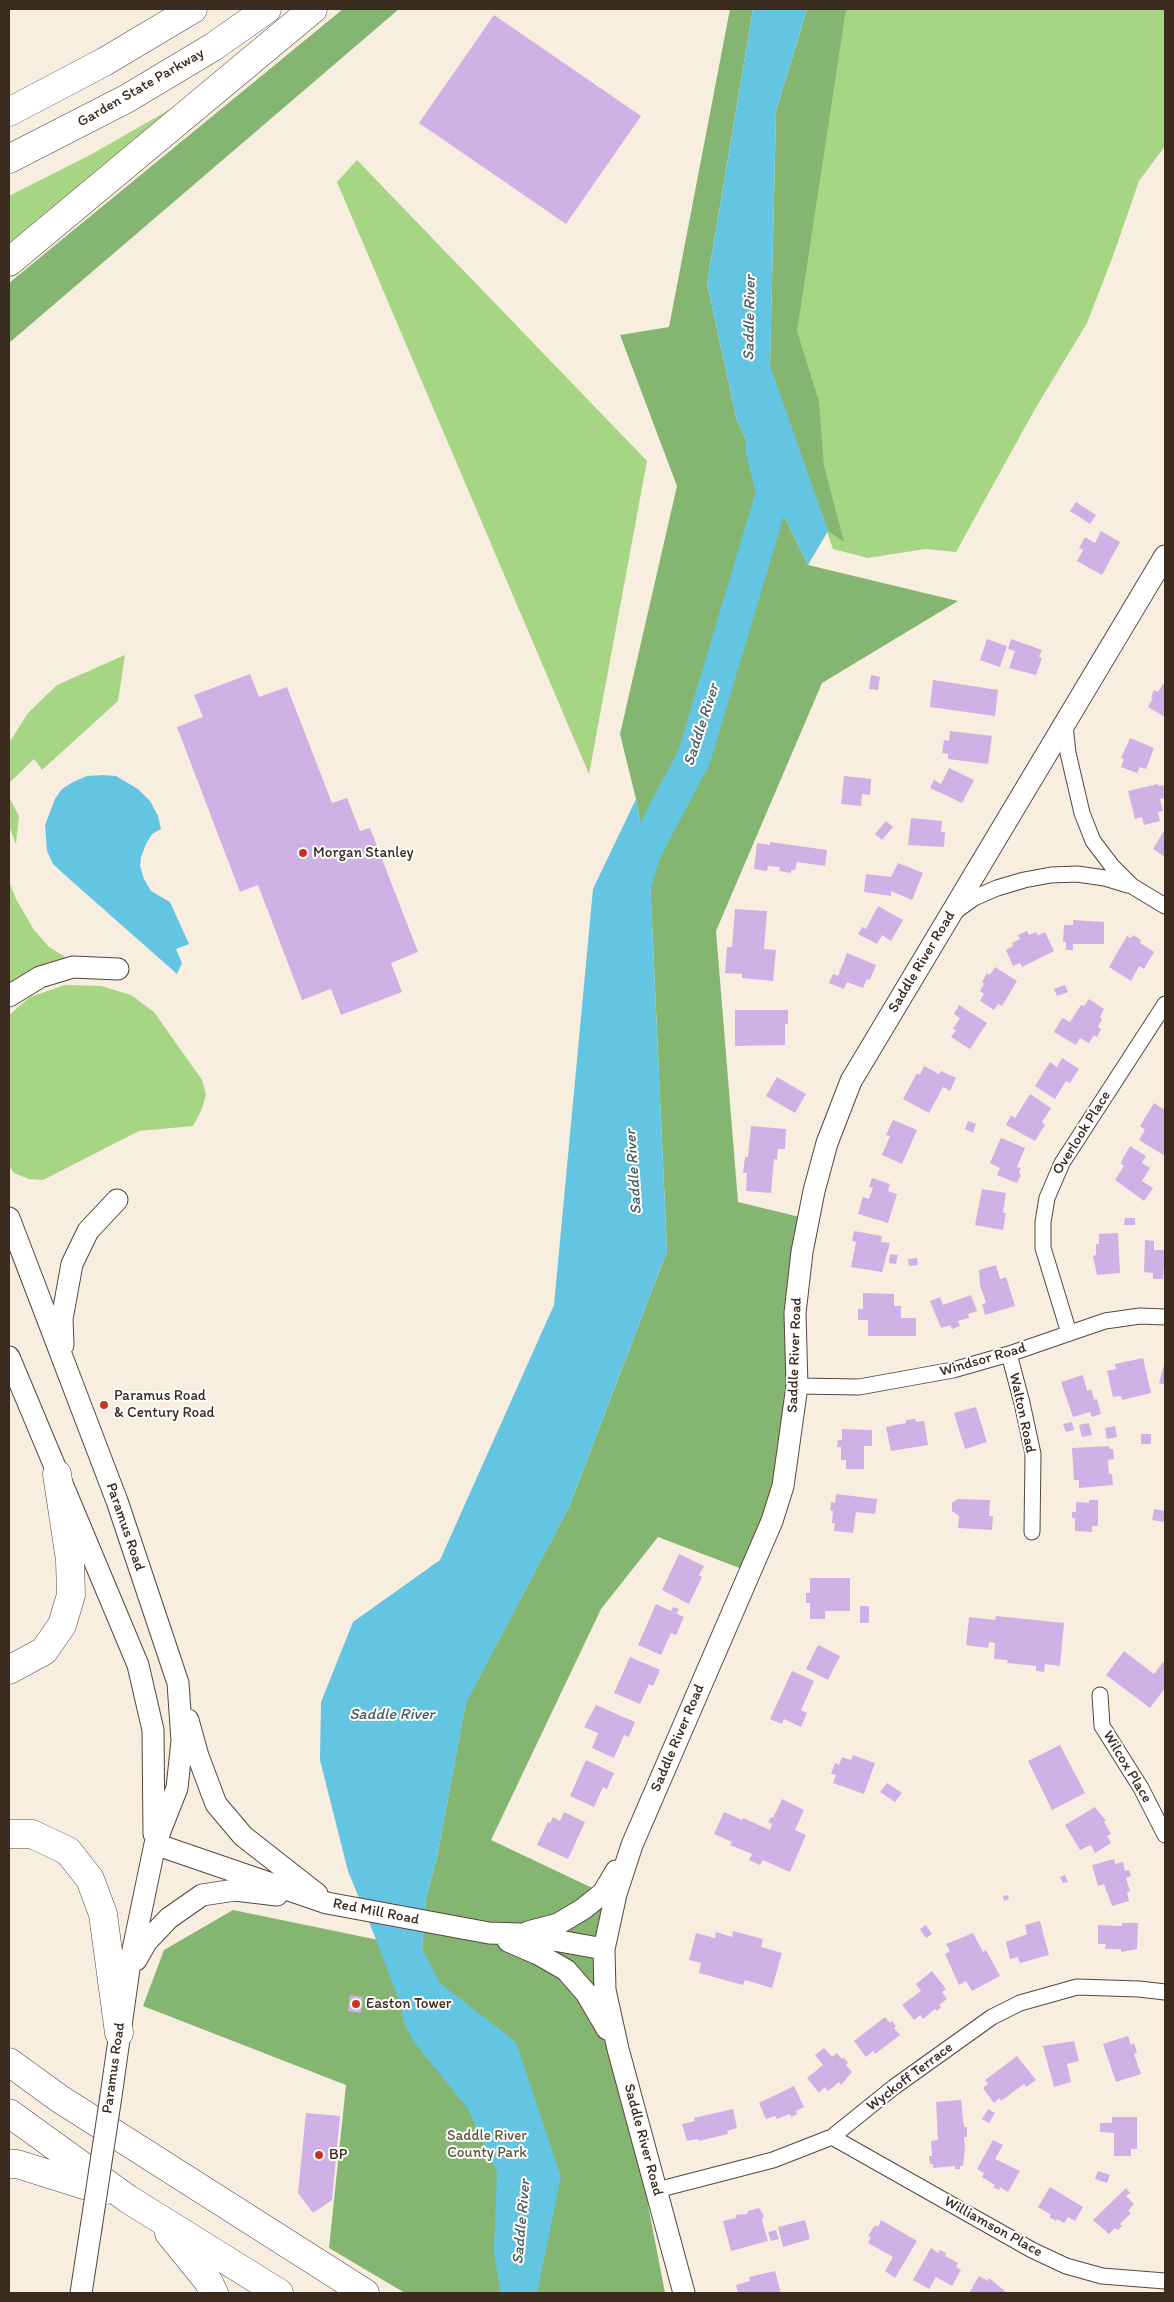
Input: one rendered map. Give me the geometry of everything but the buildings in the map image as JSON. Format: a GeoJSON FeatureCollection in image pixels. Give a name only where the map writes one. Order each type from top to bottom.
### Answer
{"type":"FeatureCollection","features":[{"type":"Feature","properties":{"kind":"highway"},"geometry":{"type":"LineString","coordinates":[[9,112],[104,62],[193,9]]}},
{"type":"Feature","properties":{"kind":"highway","name":"Garden State Parkway"},"geometry":{"type":"LineString","coordinates":[[9,160],[126,99],[213,47],[267,9]]}},
{"type":"Feature","properties":{"kind":"highway"},"geometry":{"type":"LineString","coordinates":[[9,262],[313,9]]}},
{"type":"Feature","properties":{"kind":"highway"},"geometry":{"type":"LineString","coordinates":[[9,256],[45,231]]}},
{"type":"Feature","properties":{"kind":"highway"},"geometry":{"type":"LineString","coordinates":[[9,1670],[44,1651],[62,1625],[71,1595],[70,1560],[57,1474]]}},
{"type":"Feature","properties":{"kind":"highway"},"geometry":{"type":"LineString","coordinates":[[9,1834],[32,1834],[68,1851],[90,1879],[104,1914],[119,2032]]}},
{"type":"Feature","properties":{"kind":"highway"},"geometry":{"type":"LineString","coordinates":[[9,2044],[60,2099]]}},
{"type":"Feature","properties":{"kind":"highway"},"geometry":{"type":"LineString","coordinates":[[9,2062],[60,2099],[365,2293]]}},
{"type":"Feature","properties":{"kind":"highway"},"geometry":{"type":"LineString","coordinates":[[9,2113],[128,2199],[279,2293]]}},
{"type":"Feature","properties":{"kind":"highway"},"geometry":{"type":"LineString","coordinates":[[9,2164],[17,2164],[128,2199]]}},
{"type":"Feature","properties":{"kind":"highway"},"geometry":{"type":"LineString","coordinates":[[156,2216],[208,2281],[214,2293]]}},
{"type":"Feature","properties":{"kind":"main road","name":"Saddle River Road"},"geometry":{"type":"LineString","coordinates":[[684,2293],[618,2049],[605,1990],[604,1949],[616,1894],[632,1845],[772,1521],[783,1486],[788,1463],[797,1386],[795,1313],[801,1261],[814,1191],[827,1143],[851,1081],[1165,556]]}},
{"type":"Feature","properties":{"kind":"main road"},"geometry":{"type":"LineString","coordinates":[[9,996],[40,977],[73,967],[118,969]]}},
{"type":"Feature","properties":{"kind":"main road"},"geometry":{"type":"LineString","coordinates":[[63,1360],[62,1319],[72,1264],[88,1231],[117,1200]]}},
{"type":"Feature","properties":{"kind":"main road","name":"Paramus Road"},"geometry":{"type":"LineString","coordinates":[[9,1218],[117,1501],[178,1683],[182,1741],[177,1788],[155,1844],[130,1969],[81,2293]]}},
{"type":"Feature","properties":{"kind":"main road","name":"Paramus Road"},"geometry":{"type":"LineString","coordinates":[[9,1357],[138,1665],[153,1730],[155,1844]]}},
{"type":"Feature","properties":{"kind":"main road"},"geometry":{"type":"LineString","coordinates":[[178,1683],[198,1756],[216,1804],[243,1836],[326,1903]]}},
{"type":"Feature","properties":{"kind":"main road","name":"Red Mill Road"},"geometry":{"type":"LineString","coordinates":[[155,1844],[326,1903],[489,1933],[520,1934],[604,1949]]}},
{"type":"Feature","properties":{"kind":"main road"},"geometry":{"type":"LineString","coordinates":[[520,1934],[558,1924],[596,1899],[603,1893],[632,1845]]}},
{"type":"Feature","properties":{"kind":"main road"},"geometry":{"type":"LineString","coordinates":[[130,1969],[147,1941],[169,1918],[202,1895],[235,1890],[326,1903]]}},
{"type":"Feature","properties":{"kind":"main road"},"geometry":{"type":"LineString","coordinates":[[489,1933],[538,1954],[566,1970],[586,1993],[618,2049]]}},
{"type":"Feature","properties":{"kind":"street"},"geometry":{"type":"LineString","coordinates":[[1065,725],[1068,753],[1082,814],[1093,840],[1112,866],[1132,886],[1165,906]]}},
{"type":"Feature","properties":{"kind":"street"},"geometry":{"type":"LineString","coordinates":[[949,916],[974,898],[997,888],[1051,875],[1077,874],[1105,878],[1132,886]]}},
{"type":"Feature","properties":{"kind":"street","name":"Overlook Place"},"geometry":{"type":"LineString","coordinates":[[1068,1333],[1043,1248],[1042,1222],[1046,1198],[1062,1163],[1165,1004]]}},
{"type":"Feature","properties":{"kind":"street","name":"Windsor Road"},"geometry":{"type":"LineString","coordinates":[[797,1386],[859,1387],[953,1370],[1009,1354],[1105,1321],[1140,1316],[1165,1317]]}},
{"type":"Feature","properties":{"kind":"street","name":"Walton Road"},"geometry":{"type":"LineString","coordinates":[[1009,1354],[1022,1403],[1032,1454],[1032,1532]]}},
{"type":"Feature","properties":{"kind":"street","name":"Wilcox Place"},"geometry":{"type":"LineString","coordinates":[[1100,1695],[1102,1726],[1142,1788],[1165,1835]]}},
{"type":"Feature","properties":{"kind":"street","name":"Wyckoff Terrace"},"geometry":{"type":"LineString","coordinates":[[657,2190],[773,2160],[832,2137],[894,2087],[985,2022],[1020,2003],[1077,1988],[1139,1988],[1165,1992]]}},
{"type":"Feature","properties":{"kind":"street","name":"Williamson Place"},"geometry":{"type":"LineString","coordinates":[[832,2137],[1032,2250],[1066,2266],[1102,2276],[1165,2281]]}},
{"type":"Feature","properties":{"kind":"green space"},"geometry":{"type":"Polygon","coordinates":[[[343,9],[399,9],[9,343],[9,283],[343,9]]]}},
{"type":"Feature","properties":{"kind":"green space","name":"Saddle River County Park"},"geometry":{"type":"Polygon","coordinates":[[[730,9],[753,9],[707,283],[737,421],[808,565],[958,601],[822,683],[716,931],[738,1202],[808,1219],[789,1456],[750,1572],[658,1537],[601,1609],[491,1840],[603,1893],[604,1949],[618,2049],[665,2293],[405,2293],[329,2248],[346,2085],[143,2006],[164,1950],[233,1910],[422,1949],[426,1899],[437,1857],[466,1702],[569,1507],[667,1251],[650,878],[636,799],[620,734],[677,486],[620,335],[669,327],[730,9]]]}},
{"type":"Feature","properties":{"kind":"green space"},"geometry":{"type":"Polygon","coordinates":[[[807,9],[1165,9],[1165,146],[1139,181],[1087,323],[1035,409],[956,552],[925,549],[868,558],[833,549],[770,367],[807,9]]]}},
{"type":"Feature","properties":{"kind":"green space"},"geometry":{"type":"Polygon","coordinates":[[[807,9],[846,9],[797,331],[819,402],[824,466],[844,542],[828,531],[770,367],[776,111],[807,9]]]}},
{"type":"Feature","properties":{"kind":"green space"},"geometry":{"type":"Polygon","coordinates":[[[195,95],[9,251],[9,196],[92,154],[195,95]]]}},
{"type":"Feature","properties":{"kind":"green space"},"geometry":{"type":"Polygon","coordinates":[[[357,160],[647,461],[589,774],[337,182],[357,160]]]}},
{"type":"Feature","properties":{"kind":"green space"},"geometry":{"type":"Polygon","coordinates":[[[125,655],[118,701],[42,770],[34,759],[9,783],[9,743],[28,713],[57,685],[125,655]]]}},
{"type":"Feature","properties":{"kind":"green space"},"geometry":{"type":"Polygon","coordinates":[[[9,797],[19,816],[16,844],[9,826],[9,797]]]}},
{"type":"Feature","properties":{"kind":"green space"},"geometry":{"type":"Polygon","coordinates":[[[9,881],[16,899],[34,930],[49,947],[70,960],[9,989],[9,881]]]}},
{"type":"Feature","properties":{"kind":"green space"},"geometry":{"type":"Polygon","coordinates":[[[65,985],[101,986],[131,995],[154,1012],[202,1080],[206,1095],[201,1111],[193,1126],[139,1131],[43,1180],[29,1179],[14,1173],[9,1166],[9,1015],[30,997],[65,985]]]}},
{"type":"Feature","properties":{"kind":"water","name":"Saddle River"},"geometry":{"type":"Polygon","coordinates":[[[753,9],[807,9],[776,111],[770,366],[828,531],[808,565],[737,421],[707,283],[753,9]]]}},
{"type":"Feature","properties":{"kind":"water"},"geometry":{"type":"Polygon","coordinates":[[[87,776],[116,776],[138,789],[150,801],[158,816],[161,829],[152,834],[146,844],[140,866],[144,879],[151,891],[170,902],[189,944],[176,949],[182,963],[177,974],[53,864],[47,851],[45,825],[55,799],[62,789],[87,776]]]}},
{"type":"Feature","properties":{"kind":"water","name":"Saddle River"},"geometry":{"type":"Polygon","coordinates":[[[636,799],[650,878],[667,1251],[569,1507],[466,1703],[437,1857],[426,1899],[422,1949],[440,1983],[516,2042],[561,2177],[537,2293],[499,2293],[494,2253],[497,2172],[468,2109],[414,2042],[404,2023],[400,2003],[348,1871],[320,1760],[321,1702],[353,1622],[440,1560],[554,1305],[593,889],[636,799]]]}},
{"type":"Feature","properties":{"kind":"waterway","name":"Saddle River"},"geometry":{"type":"LineString","coordinates":[[631,895],[645,850],[694,757],[773,493],[762,447]]}},
{"type":"Feature","properties":{"kind":"place","name":"Morgan Stanley"},"geometry":{"type":"Point","coordinates":[303,853]}},
{"type":"Feature","properties":{"kind":"place","name":"Paramus Road & Century Road"},"geometry":{"type":"Point","coordinates":[104,1405]}},
{"type":"Feature","properties":{"kind":"place","name":"Easton Tower"},"geometry":{"type":"Point","coordinates":[356,2004]}},
{"type":"Feature","properties":{"kind":"place","name":"BP"},"geometry":{"type":"Point","coordinates":[319,2155]}}]}
